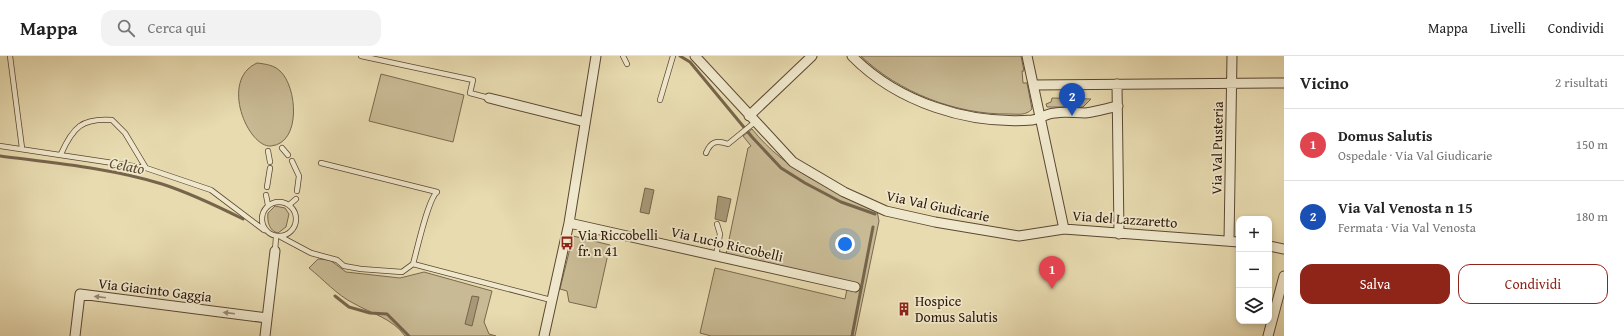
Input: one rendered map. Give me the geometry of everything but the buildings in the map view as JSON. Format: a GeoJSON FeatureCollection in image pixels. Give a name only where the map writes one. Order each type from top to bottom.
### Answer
{"type":"FeatureCollection","features":[{"type":"Feature","properties":{"kind":"street"},"geometry":{"type":"LineString","coordinates":[[544,336],[569,223],[596,56]]}},
{"type":"Feature","properties":{"kind":"street","name":"Via Val Giudicarie"},"geometry":{"type":"LineString","coordinates":[[695,56],[751,122],[793,162],[844,192],[886,211],[935,222],[1019,236],[1064,229]]}},
{"type":"Feature","properties":{"kind":"street"},"geometry":{"type":"LineString","coordinates":[[751,122],[812,56]]}},
{"type":"Feature","properties":{"kind":"street"},"geometry":{"type":"LineString","coordinates":[[852,56],[881,80],[910,96],[961,116],[1006,121],[1042,118],[1054,112],[1087,113],[1118,106]]}},
{"type":"Feature","properties":{"kind":"street","name":"Via del Lazzaretto"},"geometry":{"type":"LineString","coordinates":[[1027,56],[1042,118],[1064,229],[1236,241]]}},
{"type":"Feature","properties":{"kind":"street","name":"Via Val Pusteria"},"geometry":{"type":"LineString","coordinates":[[1229,240],[1232,56]]}},
{"type":"Feature","properties":{"kind":"street"},"geometry":{"type":"LineString","coordinates":[[1034,85],[1284,83]]}},
{"type":"Feature","properties":{"kind":"street"},"geometry":{"type":"LineString","coordinates":[[1117,84],[1119,234]]}},
{"type":"Feature","properties":{"kind":"street"},"geometry":{"type":"LineString","coordinates":[[489,98],[585,122]]}},
{"type":"Feature","properties":{"kind":"street","name":"Via Lucio Riccobelli"},"geometry":{"type":"LineString","coordinates":[[569,223],[856,287]]}},
{"type":"Feature","properties":{"kind":"street"},"geometry":{"type":"LineString","coordinates":[[1272,247],[1284,249]]}},
{"type":"Feature","properties":{"kind":"street"},"geometry":{"type":"LineString","coordinates":[[265,336],[275,251]]}},
{"type":"Feature","properties":{"kind":"street"},"geometry":{"type":"LineString","coordinates":[[1268,336],[1284,276]]}},
{"type":"Feature","properties":{"kind":"street","name":"Via Giacinto Gaggia"},"geometry":{"type":"LineString","coordinates":[[75,336],[80,294],[267,318]]}},
{"type":"Feature","properties":{"kind":"lane"},"geometry":{"type":"LineString","coordinates":[[10,56],[22,148]]}},
{"type":"Feature","properties":{"kind":"lane"},"geometry":{"type":"LineString","coordinates":[[361,56],[473,80],[470,93],[489,98]]}},
{"type":"Feature","properties":{"kind":"lane"},"geometry":{"type":"LineString","coordinates":[[624,56],[627,64]]}},
{"type":"Feature","properties":{"kind":"lane"},"geometry":{"type":"LineString","coordinates":[[660,100],[672,57]]}},
{"type":"Feature","properties":{"kind":"lane"},"geometry":{"type":"LineString","coordinates":[[61,154],[66,142],[78,127],[94,119],[112,120],[125,133],[146,168]]}},
{"type":"Feature","properties":{"kind":"lane"},"geometry":{"type":"LineString","coordinates":[[706,153],[709,145],[714,142],[718,141],[728,144],[741,134],[751,122]]}},
{"type":"Feature","properties":{"kind":"lane"},"geometry":{"type":"LineString","coordinates":[[0,146],[22,148],[146,168],[211,190],[264,230],[311,253],[337,260],[344,266],[361,269],[402,272],[413,264],[429,206],[433,195],[437,192],[321,163]]}},
{"type":"Feature","properties":{"kind":"lane"},"geometry":{"type":"LineString","coordinates":[[282,148],[288,155]]}},
{"type":"Feature","properties":{"kind":"lane"},"geometry":{"type":"LineString","coordinates":[[268,151],[270,162]]}},
{"type":"Feature","properties":{"kind":"lane"},"geometry":{"type":"LineString","coordinates":[[292,160],[299,176],[297,191]]}},
{"type":"Feature","properties":{"kind":"lane"},"geometry":{"type":"LineString","coordinates":[[267,187],[270,168]]}},
{"type":"Feature","properties":{"kind":"lane"},"geometry":{"type":"LineString","coordinates":[[266,195],[268,205]]}},
{"type":"Feature","properties":{"kind":"lane"},"geometry":{"type":"LineString","coordinates":[[289,205],[296,199]]}},
{"type":"Feature","properties":{"kind":"lane"},"geometry":{"type":"LineString","coordinates":[[264,230],[261,219],[264,209],[268,205],[275,202],[282,202],[289,205],[294,210],[296,224],[288,235],[278,237]]}},
{"type":"Feature","properties":{"kind":"lane"},"geometry":{"type":"LineString","coordinates":[[716,256],[720,234],[717,224]]}},
{"type":"Feature","properties":{"kind":"lane"},"geometry":{"type":"LineString","coordinates":[[275,251],[278,237]]}},
{"type":"Feature","properties":{"kind":"lane"},"geometry":{"type":"LineString","coordinates":[[413,264],[551,300]]}},
{"type":"Feature","properties":{"kind":"shaded area"},"geometry":{"type":"Polygon","coordinates":[[[861,56],[1021,56],[1024,71],[1022,71],[1023,83],[1027,83],[1032,109],[1027,113],[1021,114],[989,113],[949,106],[929,99],[892,80],[861,56]]]}},
{"type":"Feature","properties":{"kind":"shaded area"},"geometry":{"type":"Polygon","coordinates":[[[257,63],[272,66],[280,71],[286,78],[293,101],[294,113],[292,125],[288,135],[281,143],[271,146],[262,144],[254,136],[246,125],[241,112],[239,97],[240,83],[246,72],[257,63]]]}},
{"type":"Feature","properties":{"kind":"shaded area"},"geometry":{"type":"Polygon","coordinates":[[[381,74],[464,95],[453,142],[369,121],[381,74]]]}},
{"type":"Feature","properties":{"kind":"shaded area"},"geometry":{"type":"Polygon","coordinates":[[[1052,98],[1091,99],[1083,107],[1047,107],[1046,104],[1051,102],[1052,98]]]}},
{"type":"Feature","properties":{"kind":"shaded area"},"geometry":{"type":"Polygon","coordinates":[[[752,129],[765,144],[794,168],[810,178],[877,211],[879,221],[855,336],[711,336],[700,333],[715,268],[845,299],[847,289],[852,282],[726,254],[748,148],[751,146],[743,136],[752,129]]]}},
{"type":"Feature","properties":{"kind":"shaded area"},"geometry":{"type":"Polygon","coordinates":[[[645,188],[654,190],[649,214],[640,212],[645,188]]]}},
{"type":"Feature","properties":{"kind":"shaded area"},"geometry":{"type":"Polygon","coordinates":[[[718,196],[731,199],[726,222],[715,219],[718,196]]]}},
{"type":"Feature","properties":{"kind":"shaded area"},"geometry":{"type":"Polygon","coordinates":[[[275,206],[285,208],[289,214],[286,227],[278,233],[272,230],[268,219],[268,213],[275,206]]]}},
{"type":"Feature","properties":{"kind":"shaded area"},"geometry":{"type":"Polygon","coordinates":[[[573,236],[610,245],[596,308],[569,302],[567,291],[560,289],[573,236]]]}},
{"type":"Feature","properties":{"kind":"shaded area"},"geometry":{"type":"Polygon","coordinates":[[[318,259],[330,260],[346,272],[400,278],[424,272],[492,291],[484,322],[489,334],[496,336],[405,336],[388,321],[347,300],[330,287],[309,268],[318,259]]]}},
{"type":"Feature","properties":{"kind":"shaded area"},"geometry":{"type":"Polygon","coordinates":[[[472,296],[479,297],[472,326],[465,324],[472,296]]]}},
{"type":"Feature","properties":{"kind":"waterway"},"geometry":{"type":"LineString","coordinates":[[680,56],[690,62],[752,137],[781,168],[805,183],[841,202],[875,214]]}},
{"type":"Feature","properties":{"kind":"waterway","name":"Celato"},"geometry":{"type":"LineString","coordinates":[[0,156],[82,167],[142,178],[183,191],[243,219]]}},
{"type":"Feature","properties":{"kind":"waterway"},"geometry":{"type":"LineString","coordinates":[[852,336],[873,227]]}},
{"type":"Feature","properties":{"kind":"waterway","name":"Celato"},"geometry":{"type":"LineString","coordinates":[[335,296],[349,307],[370,313],[387,314],[409,336]]}},
{"type":"Feature","properties":{"kind":"place","name":"Via Val Venosta n 15"},"geometry":{"type":"Point","coordinates":[1072,116]}},
{"type":"Feature","properties":{"kind":"place","name":"Via Riccobelli fr. n 41"},"geometry":{"type":"Point","coordinates":[567,243]}},
{"type":"Feature","properties":{"kind":"place","name":"Domus Salutis"},"geometry":{"type":"Point","coordinates":[1052,289]}},
{"type":"Feature","properties":{"kind":"place","name":"Hospice Domus Salutis"},"geometry":{"type":"Point","coordinates":[904,309]}}]}
